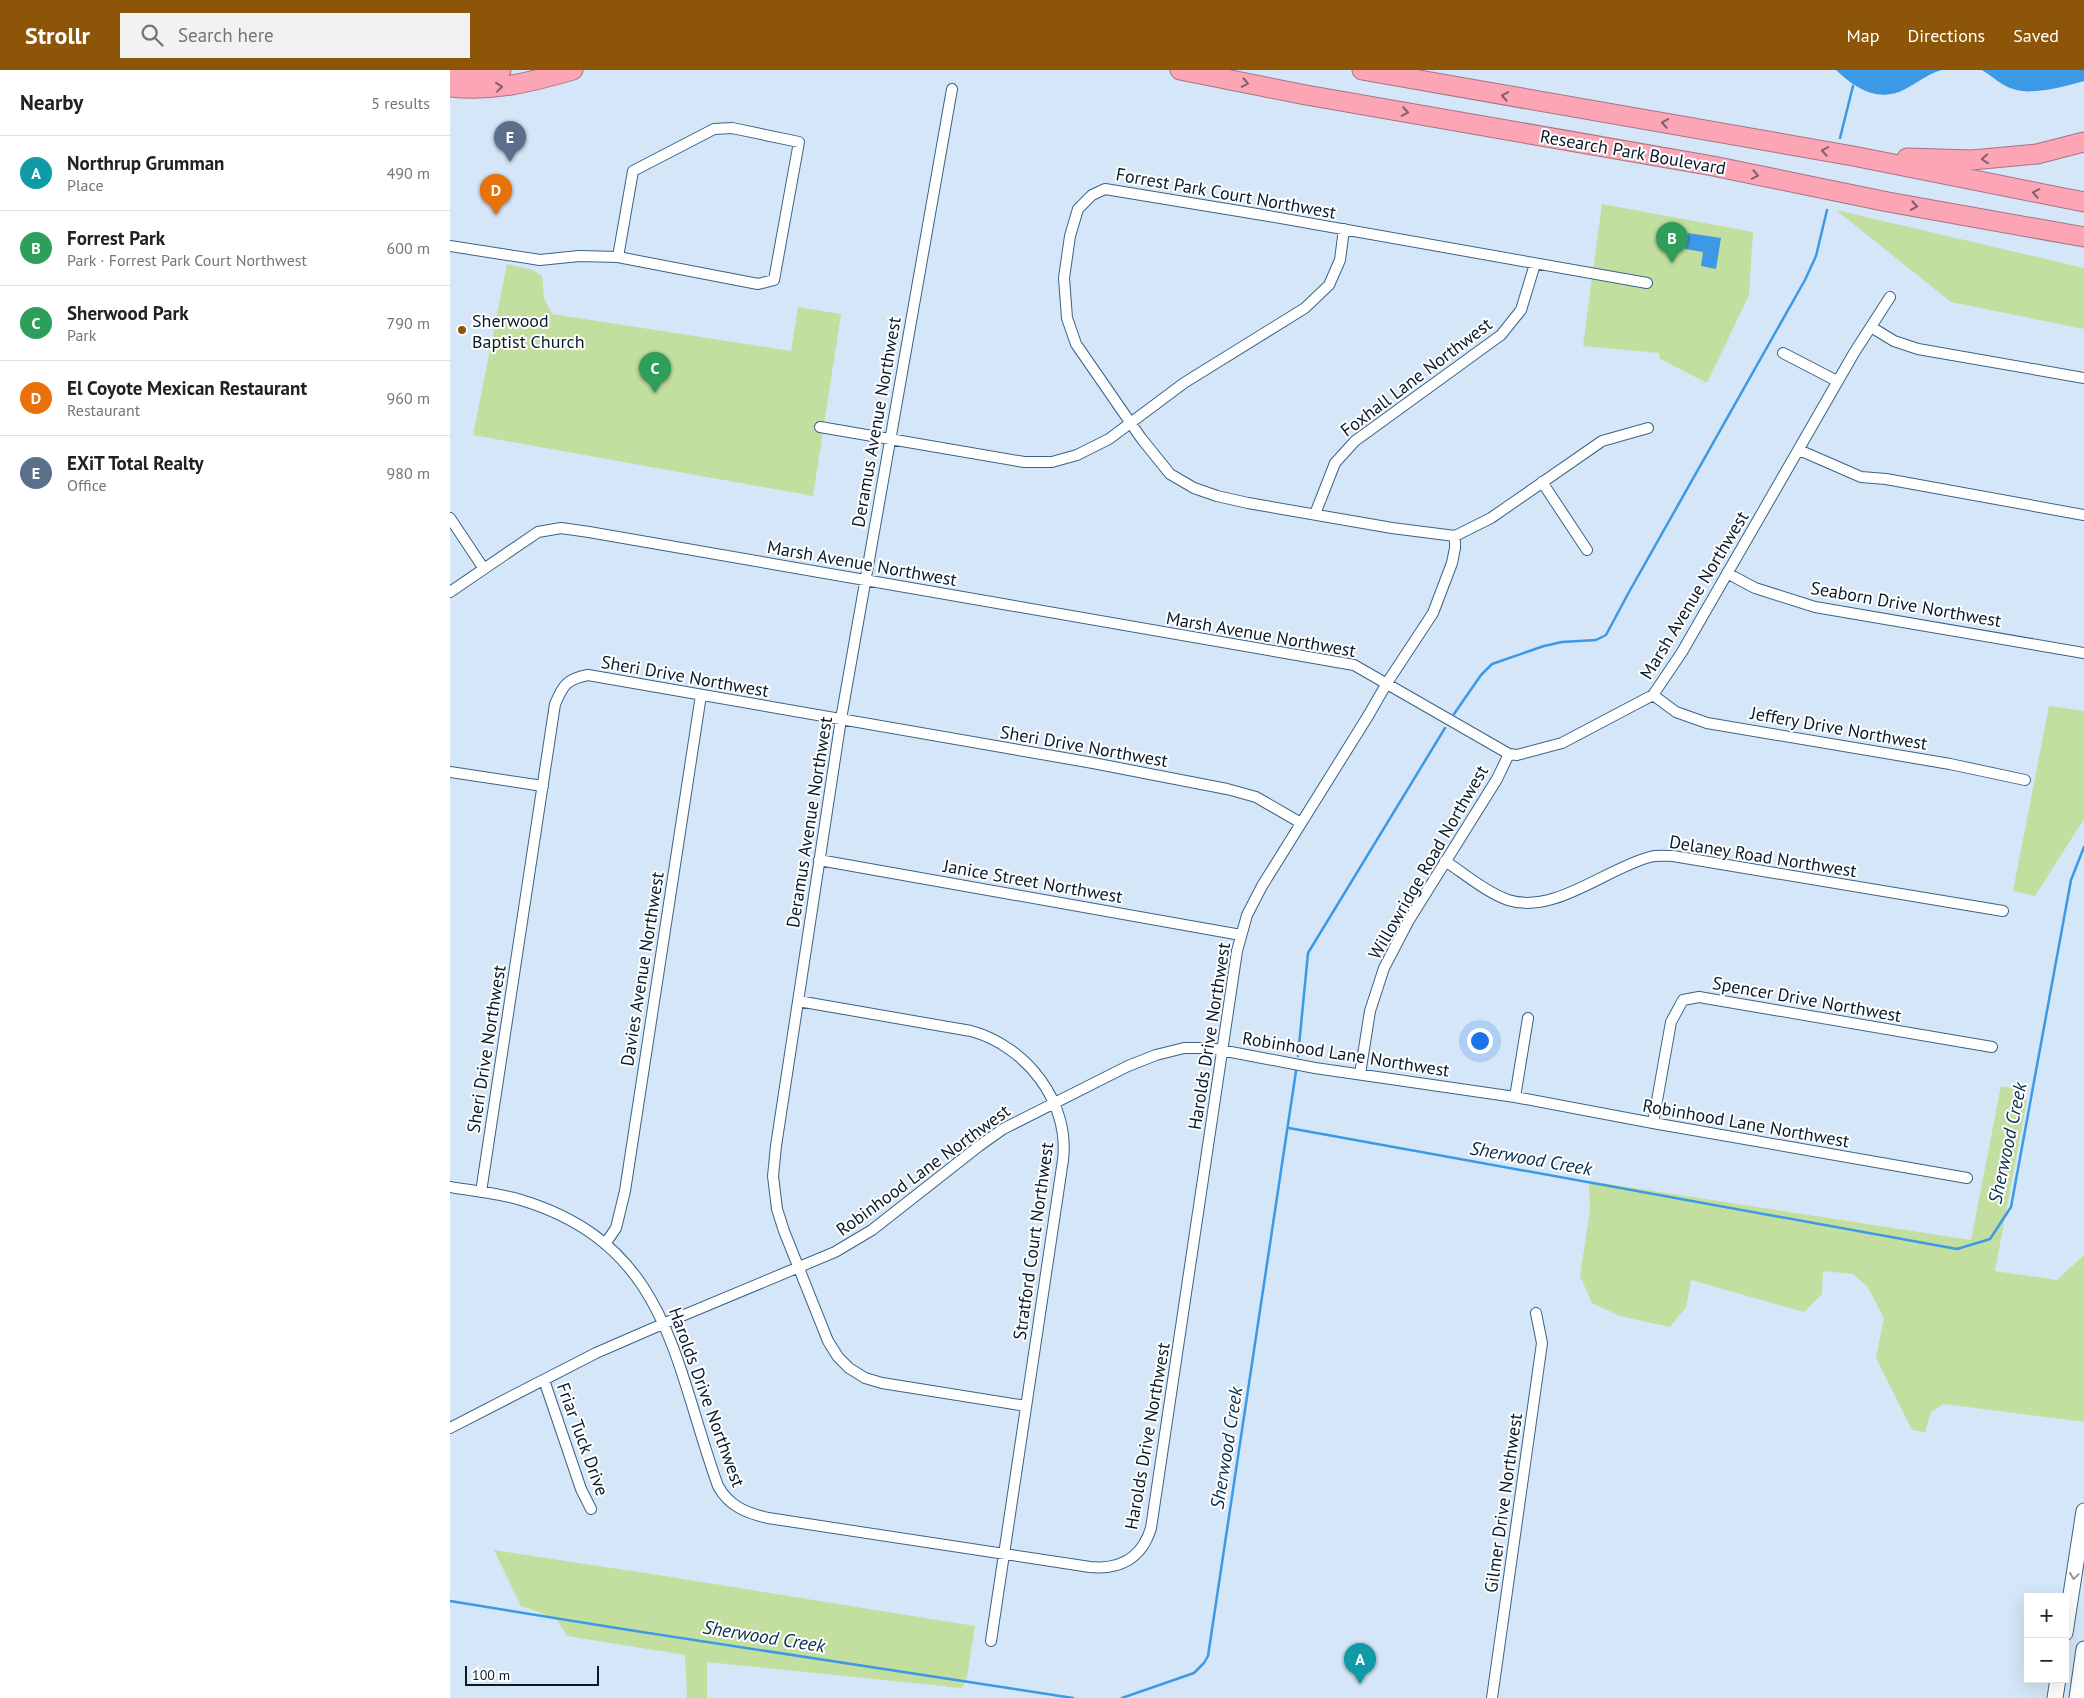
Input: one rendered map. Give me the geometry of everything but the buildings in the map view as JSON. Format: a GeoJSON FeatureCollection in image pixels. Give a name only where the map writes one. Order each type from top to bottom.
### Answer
{"type":"FeatureCollection","features":[{"type":"Feature","properties":{"kind":"highway"},"geometry":{"type":"LineString","coordinates":[[450,71],[501,70]]}},
{"type":"Feature","properties":{"kind":"highway"},"geometry":{"type":"LineString","coordinates":[[450,87],[498,88],[530,82],[573,70]]}},
{"type":"Feature","properties":{"kind":"highway","name":"Research Park Boulevard"},"geometry":{"type":"LineString","coordinates":[[1180,70],[1306,95],[1712,166],[1888,202],[2084,237]]}},
{"type":"Feature","properties":{"kind":"highway","name":"Research Park Boulevard"},"geometry":{"type":"LineString","coordinates":[[1362,70],[1853,156],[2084,202]]}},
{"type":"Feature","properties":{"kind":"highway"},"geometry":{"type":"LineString","coordinates":[[1853,156],[1972,160],[2037,154],[2084,142]]}},
{"type":"Feature","properties":{"kind":"highway"},"geometry":{"type":"LineString","coordinates":[[1953,213],[2084,249]]}},
{"type":"Feature","properties":{"kind":"main road"},"geometry":{"type":"LineString","coordinates":[[2069,1607],[2084,1511]]}},
{"type":"Feature","properties":{"kind":"main road"},"geometry":{"type":"LineString","coordinates":[[2076,1698],[2084,1649]]}},
{"type":"Feature","properties":{"kind":"main road"},"geometry":{"type":"LineString","coordinates":[[2055,1698],[2057,1683]]}},
{"type":"Feature","properties":{"kind":"street","name":"Deramus Avenue Northwest"},"geometry":{"type":"LineString","coordinates":[[952,89],[841,720],[798,1001],[774,1176],[778,1214],[832,1350],[843,1363],[857,1373],[874,1381],[1026,1406]]}},
{"type":"Feature","properties":{"kind":"street"},"geometry":{"type":"LineString","coordinates":[[450,246],[540,260],[579,256],[618,257],[758,284],[774,280],[799,142],[732,128],[714,129],[633,171],[618,257]]}},
{"type":"Feature","properties":{"kind":"street","name":"Forrest Park Court Northwest"},"geometry":{"type":"LineString","coordinates":[[1455,536],[1392,528],[1248,503],[1217,496],[1194,488],[1170,474],[1131,423],[1076,344],[1067,318],[1064,278],[1070,236],[1078,209],[1092,195],[1105,189],[1647,283]]}},
{"type":"Feature","properties":{"kind":"street"},"geometry":{"type":"LineString","coordinates":[[820,427],[1024,462],[1052,462],[1077,455],[1109,439],[1184,383],[1305,308],[1329,285],[1340,260],[1344,229]]}},
{"type":"Feature","properties":{"kind":"street","name":"Foxhall Lane Northwest"},"geometry":{"type":"LineString","coordinates":[[1315,514],[1335,463],[1355,441],[1501,335],[1521,310],[1535,264]]}},
{"type":"Feature","properties":{"kind":"street","name":"Marsh Avenue Northwest"},"geometry":{"type":"LineString","coordinates":[[450,592],[538,532],[561,528],[652,542],[1354,665],[1508,754],[1517,755],[1562,743],[1653,696],[1682,652],[1728,574],[1837,381],[1890,297]]}},
{"type":"Feature","properties":{"kind":"street"},"geometry":{"type":"LineString","coordinates":[[1871,327],[1894,341],[1918,349],[2084,378]]}},
{"type":"Feature","properties":{"kind":"street"},"geometry":{"type":"LineString","coordinates":[[1783,353],[1837,381]]}},
{"type":"Feature","properties":{"kind":"street"},"geometry":{"type":"LineString","coordinates":[[1455,536],[1490,518],[1602,441],[1648,428]]}},
{"type":"Feature","properties":{"kind":"street"},"geometry":{"type":"LineString","coordinates":[[1799,450],[1861,477],[1886,479],[2084,515]]}},
{"type":"Feature","properties":{"kind":"street"},"geometry":{"type":"LineString","coordinates":[[1542,482],[1588,550]]}},
{"type":"Feature","properties":{"kind":"street"},"geometry":{"type":"LineString","coordinates":[[450,518],[484,569]]}},
{"type":"Feature","properties":{"kind":"street","name":"Harolds Drive Northwest"},"geometry":{"type":"LineString","coordinates":[[450,1187],[520,1199],[557,1212],[605,1244],[632,1271],[664,1323],[673,1344],[718,1486],[728,1501],[734,1506],[746,1512],[768,1518],[1090,1567],[1110,1568],[1121,1564],[1135,1555],[1149,1535],[1241,935],[1247,915],[1256,896],[1368,716],[1386,683],[1433,613],[1452,563],[1455,536]]}},
{"type":"Feature","properties":{"kind":"street","name":"Seaborn Drive Northwest"},"geometry":{"type":"LineString","coordinates":[[1728,574],[1755,588],[1815,607],[2084,653]]}},
{"type":"Feature","properties":{"kind":"street","name":"Sheri Drive Northwest"},"geometry":{"type":"LineString","coordinates":[[481,1192],[554,704],[561,689],[573,678],[588,675],[1083,761],[1233,790],[1265,802],[1301,823]]}},
{"type":"Feature","properties":{"kind":"street","name":"Davies Avenue Northwest"},"geometry":{"type":"LineString","coordinates":[[605,1244],[616,1228],[625,1191],[701,695]]}},
{"type":"Feature","properties":{"kind":"street","name":"Jeffery Drive Northwest"},"geometry":{"type":"LineString","coordinates":[[1653,696],[1676,712],[1707,723],[1940,762],[2026,780]]}},
{"type":"Feature","properties":{"kind":"street","name":"Willowridge Road Northwest"},"geometry":{"type":"LineString","coordinates":[[1360,1074],[1370,1011],[1384,968],[1409,920],[1496,779],[1508,754]]}},
{"type":"Feature","properties":{"kind":"street"},"geometry":{"type":"LineString","coordinates":[[450,772],[542,786]]}},
{"type":"Feature","properties":{"kind":"street","name":"Delaney Road Northwest"},"geometry":{"type":"LineString","coordinates":[[1446,862],[1487,889],[1508,900],[1534,903],[1552,899],[1650,857],[1673,856],[2003,911]]}},
{"type":"Feature","properties":{"kind":"street","name":"Janice Street Northwest"},"geometry":{"type":"LineString","coordinates":[[819,860],[1241,935]]}},
{"type":"Feature","properties":{"kind":"street","name":"Spencer Drive Northwest"},"geometry":{"type":"LineString","coordinates":[[1653,1124],[1672,1022],[1683,1000],[1699,997],[1992,1046]]}},
{"type":"Feature","properties":{"kind":"street","name":"Stratford Court Northwest"},"geometry":{"type":"LineString","coordinates":[[798,1001],[971,1031],[992,1038],[1010,1048],[1027,1062],[1040,1078],[1054,1103],[1062,1130],[1064,1151],[991,1640]]}},
{"type":"Feature","properties":{"kind":"street"},"geometry":{"type":"LineString","coordinates":[[1515,1097],[1528,1018]]}},
{"type":"Feature","properties":{"kind":"street","name":"Robinhood Lane Northwest"},"geometry":{"type":"LineString","coordinates":[[450,1428],[544,1380],[664,1323],[835,1252],[861,1238],[989,1138],[1020,1120],[1128,1066],[1166,1052],[1193,1047],[1223,1050],[1360,1074],[1515,1097],[1653,1124],[1967,1178]]}},
{"type":"Feature","properties":{"kind":"street","name":"Gilmer Drive Northwest"},"geometry":{"type":"LineString","coordinates":[[1492,1698],[1542,1346],[1536,1312]]}},
{"type":"Feature","properties":{"kind":"street","name":"Friar Tuck Drive"},"geometry":{"type":"LineString","coordinates":[[544,1380],[581,1489],[591,1509]]}},
{"type":"Feature","properties":{"kind":"green space"},"geometry":{"type":"Polygon","coordinates":[[[1602,204],[1753,232],[1749,295],[1707,383],[1660,359],[1659,353],[1583,346],[1602,204]]]}},
{"type":"Feature","properties":{"kind":"green space"},"geometry":{"type":"Polygon","coordinates":[[[1836,210],[2084,268],[2084,329],[1951,302],[1836,210]]]}},
{"type":"Feature","properties":{"kind":"green space"},"geometry":{"type":"Polygon","coordinates":[[[507,264],[533,270],[542,276],[544,298],[552,314],[791,351],[798,307],[841,314],[813,496],[473,435],[507,264]]]}},
{"type":"Feature","properties":{"kind":"green space"},"geometry":{"type":"Polygon","coordinates":[[[2049,706],[2084,711],[2084,819],[2035,896],[2013,891],[2049,706]]]}},
{"type":"Feature","properties":{"kind":"green space"},"geometry":{"type":"Polygon","coordinates":[[[2001,1086],[2021,1090],[2027,1100],[1995,1271],[2057,1280],[2084,1255],[2084,1422],[1944,1404],[1931,1412],[1925,1432],[1912,1430],[1876,1358],[1884,1318],[1867,1286],[1853,1274],[1823,1271],[1822,1294],[1804,1312],[1691,1280],[1686,1307],[1670,1327],[1620,1316],[1592,1303],[1580,1276],[1590,1210],[1589,1181],[1971,1240],[2001,1086]]]}},
{"type":"Feature","properties":{"kind":"green space"},"geometry":{"type":"Polygon","coordinates":[[[494,1550],[975,1626],[967,1677],[962,1688],[707,1662],[707,1698],[687,1698],[685,1655],[567,1636],[556,1618],[521,1606],[494,1550]]]}},
{"type":"Feature","properties":{"kind":"water"},"geometry":{"type":"Polygon","coordinates":[[[1836,70],[1942,70],[1899,92],[1881,95],[1864,90],[1836,70]]]}},
{"type":"Feature","properties":{"kind":"water"},"geometry":{"type":"Polygon","coordinates":[[[1982,70],[2084,70],[2084,81],[2048,90],[2020,91],[2005,86],[1982,70]]]}},
{"type":"Feature","properties":{"kind":"water"},"geometry":{"type":"Polygon","coordinates":[[[1688,233],[1721,238],[1716,269],[1701,266],[1703,252],[1685,249],[1688,233]]]}},
{"type":"Feature","properties":{"kind":"waterway"},"geometry":{"type":"LineString","coordinates":[[1840,138],[1853,86]]}},
{"type":"Feature","properties":{"kind":"waterway"},"geometry":{"type":"LineString","coordinates":[[1454,714],[1481,675],[1492,664],[1544,646],[1562,642],[1596,640],[1606,635],[1805,280],[1816,256],[1827,210]]}},
{"type":"Feature","properties":{"kind":"waterway"},"geometry":{"type":"LineString","coordinates":[[1298,1056],[1308,953],[1445,728]]}},
{"type":"Feature","properties":{"kind":"waterway","name":"Sherwood Creek"},"geometry":{"type":"LineString","coordinates":[[1289,1128],[1957,1249],[1990,1239],[2011,1207],[2071,880],[2084,847]]}},
{"type":"Feature","properties":{"kind":"waterway","name":"Sherwood Creek"},"geometry":{"type":"LineString","coordinates":[[1122,1698],[1194,1673],[1208,1656],[1296,1071]]}},
{"type":"Feature","properties":{"kind":"waterway","name":"Sherwood Creek"},"geometry":{"type":"LineString","coordinates":[[450,1601],[1073,1698]]}},
{"type":"Feature","properties":{"kind":"place","name":"EXiT Total Realty"},"geometry":{"type":"Point","coordinates":[510,162]}},
{"type":"Feature","properties":{"kind":"place","name":"El Coyote Mexican Restaurant"},"geometry":{"type":"Point","coordinates":[496,215]}},
{"type":"Feature","properties":{"kind":"place","name":"Forrest Park"},"geometry":{"type":"Point","coordinates":[1672,263]}},
{"type":"Feature","properties":{"kind":"place","name":"Sherwood Baptist Church"},"geometry":{"type":"Point","coordinates":[462,330]}},
{"type":"Feature","properties":{"kind":"place","name":"Sherwood Park"},"geometry":{"type":"Point","coordinates":[655,393]}},
{"type":"Feature","properties":{"kind":"place","name":"Northrup Grumman"},"geometry":{"type":"Point","coordinates":[1360,1684]}}]}
